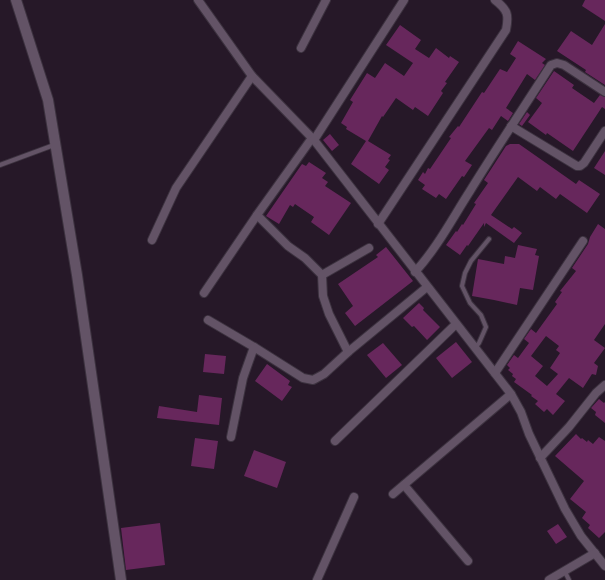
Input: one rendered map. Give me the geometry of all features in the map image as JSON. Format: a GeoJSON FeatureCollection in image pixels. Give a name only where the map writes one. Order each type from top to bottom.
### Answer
{"type":"FeatureCollection","features":[{"type":"Feature","properties":{"kind":"street"},"geometry":{"type":"LineString","coordinates":[[16,0],[48,100],[56,144],[77,276],[121,580]]}},
{"type":"Feature","properties":{"kind":"street"},"geometry":{"type":"LineString","coordinates":[[198,0],[252,76],[313,139],[495,373],[521,412],[529,434],[565,509],[581,536],[604,562]]}},
{"type":"Feature","properties":{"kind":"street"},"geometry":{"type":"LineString","coordinates":[[301,48],[326,0]]}},
{"type":"Feature","properties":{"kind":"street"},"geometry":{"type":"LineString","coordinates":[[204,293],[257,215],[313,139],[404,0]]}},
{"type":"Feature","properties":{"kind":"street"},"geometry":{"type":"LineString","coordinates":[[378,224],[506,30],[508,17],[504,9],[495,0]]}},
{"type":"Feature","properties":{"kind":"street"},"geometry":{"type":"LineString","coordinates":[[415,272],[436,247],[551,65],[557,63],[564,65],[605,92]]}},
{"type":"Feature","properties":{"kind":"street"},"geometry":{"type":"LineString","coordinates":[[152,240],[176,188],[252,76]]}},
{"type":"Feature","properties":{"kind":"street"},"geometry":{"type":"LineString","coordinates":[[512,126],[577,166],[584,163],[605,131]]}},
{"type":"Feature","properties":{"kind":"street"},"geometry":{"type":"LineString","coordinates":[[257,215],[288,246],[305,258],[322,275],[323,296],[329,314],[348,352]]}},
{"type":"Feature","properties":{"kind":"street"},"geometry":{"type":"LineString","coordinates":[[495,373],[583,241]]}},
{"type":"Feature","properties":{"kind":"street"},"geometry":{"type":"LineString","coordinates":[[322,275],[369,248]]}},
{"type":"Feature","properties":{"kind":"street"},"geometry":{"type":"LineString","coordinates":[[208,320],[303,378],[313,380],[324,374],[348,352],[427,287]]}},
{"type":"Feature","properties":{"kind":"street"},"geometry":{"type":"LineString","coordinates":[[335,441],[456,324]]}},
{"type":"Feature","properties":{"kind":"street"},"geometry":{"type":"LineString","coordinates":[[231,437],[243,378],[254,347]]}},
{"type":"Feature","properties":{"kind":"street"},"geometry":{"type":"LineString","coordinates":[[540,458],[569,427],[596,393],[605,386]]}},
{"type":"Feature","properties":{"kind":"street"},"geometry":{"type":"LineString","coordinates":[[393,494],[510,394]]}},
{"type":"Feature","properties":{"kind":"street"},"geometry":{"type":"LineString","coordinates":[[404,485],[468,562]]}},
{"type":"Feature","properties":{"kind":"street"},"geometry":{"type":"LineString","coordinates":[[317,580],[354,497]]}},
{"type":"Feature","properties":{"kind":"street"},"geometry":{"type":"LineString","coordinates":[[549,580],[595,553]]}},
{"type":"Feature","properties":{"kind":"lane"},"geometry":{"type":"LineString","coordinates":[[0,165],[56,144]]}},
{"type":"Feature","properties":{"kind":"lane"},"geometry":{"type":"LineString","coordinates":[[475,348],[479,343],[486,327],[481,315],[470,303],[462,286],[464,273],[489,239]]}},
{"type":"Feature","properties":{"kind":"lane"},"geometry":{"type":"LineString","coordinates":[[565,572],[569,580]]}},
{"type":"Feature","properties":{"kind":"building"},"geometry":{"type":"Polygon","coordinates":[[[585,0],[605,0],[605,21],[582,6],[585,0]]]}},
{"type":"Feature","properties":{"kind":"building"},"geometry":{"type":"Polygon","coordinates":[[[605,24],[605,85],[585,72],[586,70],[557,51],[571,31],[592,45],[605,24]]]}},
{"type":"Feature","properties":{"kind":"building"},"geometry":{"type":"Polygon","coordinates":[[[400,25],[421,40],[415,49],[429,58],[436,48],[449,58],[450,56],[459,62],[445,82],[447,83],[441,91],[443,93],[428,116],[415,107],[413,110],[396,98],[383,117],[382,116],[368,141],[391,155],[388,159],[390,160],[385,167],[389,170],[379,184],[351,164],[366,141],[346,129],[347,127],[341,123],[353,102],[350,100],[367,73],[375,78],[385,63],[404,76],[413,63],[386,45],[400,25]]]}},
{"type":"Feature","properties":{"kind":"building"},"geometry":{"type":"Polygon","coordinates":[[[518,41],[546,59],[542,63],[545,65],[535,80],[527,74],[506,108],[513,113],[508,121],[501,116],[492,130],[489,128],[465,161],[472,165],[464,177],[462,176],[446,199],[439,194],[436,198],[422,189],[425,185],[418,180],[423,172],[425,174],[428,168],[430,169],[451,138],[449,137],[458,126],[459,127],[482,92],[484,93],[500,69],[507,72],[516,58],[510,54],[518,41]]]}},
{"type":"Feature","properties":{"kind":"building"},"geometry":{"type":"Polygon","coordinates":[[[554,71],[574,85],[572,88],[594,103],[600,95],[605,97],[605,109],[602,107],[573,151],[528,122],[542,103],[536,98],[554,71]]]}},
{"type":"Feature","properties":{"kind":"building"},"geometry":{"type":"Polygon","coordinates":[[[527,112],[530,115],[522,126],[519,124],[527,112]]]}},
{"type":"Feature","properties":{"kind":"building"},"geometry":{"type":"Polygon","coordinates":[[[330,134],[339,145],[332,151],[323,140],[330,134]]]}},
{"type":"Feature","properties":{"kind":"building"},"geometry":{"type":"Polygon","coordinates":[[[510,144],[519,144],[576,184],[579,180],[600,194],[587,213],[560,194],[556,199],[540,187],[537,191],[518,177],[491,215],[512,229],[514,227],[522,233],[514,243],[486,223],[484,227],[484,223],[460,255],[446,245],[456,231],[457,232],[462,224],[463,225],[476,204],[474,203],[488,183],[484,180],[506,146],[510,144]]]}},
{"type":"Feature","properties":{"kind":"building"},"geometry":{"type":"Polygon","coordinates":[[[605,151],[605,175],[594,168],[605,151]]]}},
{"type":"Feature","properties":{"kind":"building"},"geometry":{"type":"Polygon","coordinates":[[[309,162],[326,173],[322,178],[328,182],[325,186],[351,203],[329,235],[311,222],[314,217],[295,204],[293,207],[290,205],[279,224],[266,216],[302,164],[306,166],[309,162]]]}},
{"type":"Feature","properties":{"kind":"building"},"geometry":{"type":"Polygon","coordinates":[[[598,224],[605,229],[605,324],[594,340],[605,348],[594,363],[598,366],[596,375],[592,374],[583,388],[569,378],[556,394],[565,401],[553,415],[547,409],[544,412],[535,404],[538,401],[531,396],[532,395],[514,382],[516,379],[508,370],[510,368],[507,365],[514,355],[518,358],[529,343],[524,339],[531,329],[536,333],[557,304],[555,302],[562,292],[560,291],[576,271],[572,268],[588,244],[590,237],[598,224]],[[546,336],[531,356],[543,366],[535,376],[547,386],[558,374],[550,368],[560,353],[556,350],[559,346],[546,336]]]}},
{"type":"Feature","properties":{"kind":"building"},"geometry":{"type":"Polygon","coordinates":[[[518,245],[537,249],[535,255],[539,256],[533,290],[520,288],[517,305],[472,296],[478,259],[504,264],[505,256],[515,258],[518,245]]]}},
{"type":"Feature","properties":{"kind":"building"},"geometry":{"type":"Polygon","coordinates":[[[386,247],[413,281],[355,326],[345,313],[353,306],[338,284],[378,257],[376,255],[386,247]]]}},
{"type":"Feature","properties":{"kind":"building"},"geometry":{"type":"Polygon","coordinates":[[[419,303],[424,308],[423,310],[440,327],[427,340],[414,326],[412,327],[403,318],[419,303]]]}},
{"type":"Feature","properties":{"kind":"building"},"geometry":{"type":"Polygon","coordinates":[[[456,342],[472,362],[452,378],[436,358],[456,342]]]}},
{"type":"Feature","properties":{"kind":"building"},"geometry":{"type":"Polygon","coordinates":[[[383,343],[402,365],[386,378],[367,355],[383,343]]]}},
{"type":"Feature","properties":{"kind":"building"},"geometry":{"type":"Polygon","coordinates":[[[205,354],[226,356],[224,374],[203,372],[205,354]]]}},
{"type":"Feature","properties":{"kind":"building"},"geometry":{"type":"Polygon","coordinates":[[[267,364],[290,381],[288,385],[292,387],[282,401],[255,381],[267,364]]]}},
{"type":"Feature","properties":{"kind":"building"},"geometry":{"type":"Polygon","coordinates":[[[199,395],[222,398],[219,425],[157,418],[159,406],[197,412],[199,395]]]}},
{"type":"Feature","properties":{"kind":"building"},"geometry":{"type":"Polygon","coordinates":[[[599,399],[604,403],[605,402],[605,423],[595,415],[596,412],[591,408],[599,399]]]}},
{"type":"Feature","properties":{"kind":"building"},"geometry":{"type":"Polygon","coordinates":[[[576,434],[581,439],[582,438],[587,442],[588,440],[593,444],[599,437],[605,441],[605,532],[599,538],[588,528],[590,525],[582,518],[586,512],[570,499],[584,481],[555,456],[576,434]]]}},
{"type":"Feature","properties":{"kind":"building"},"geometry":{"type":"Polygon","coordinates":[[[195,438],[218,441],[214,469],[191,466],[195,438]]]}},
{"type":"Feature","properties":{"kind":"building"},"geometry":{"type":"Polygon","coordinates":[[[254,450],[286,462],[277,488],[244,476],[254,450]]]}},
{"type":"Feature","properties":{"kind":"building"},"geometry":{"type":"Polygon","coordinates":[[[160,523],[165,565],[126,570],[121,528],[160,523]]]}},
{"type":"Feature","properties":{"kind":"building"},"geometry":{"type":"Polygon","coordinates":[[[558,524],[567,537],[556,544],[547,531],[558,524]]]}}]}
